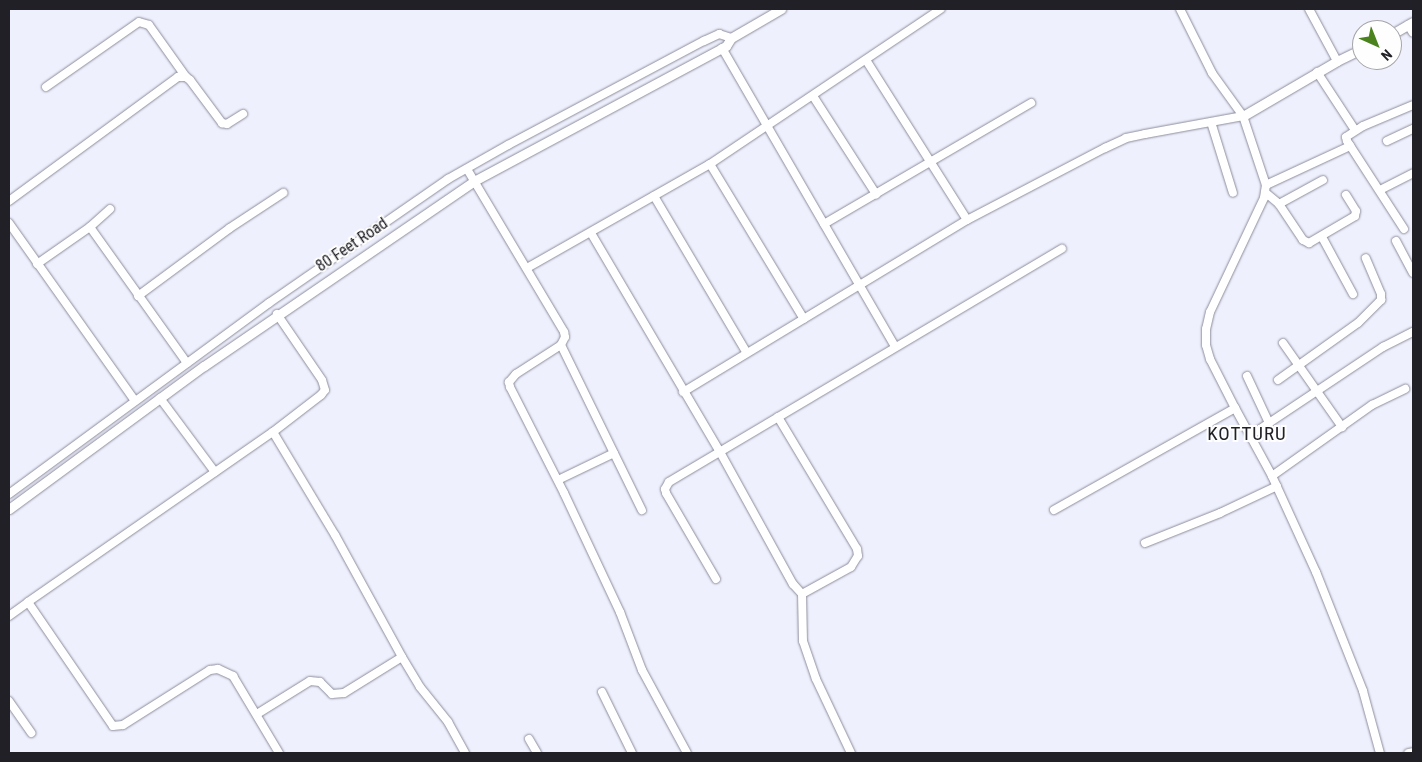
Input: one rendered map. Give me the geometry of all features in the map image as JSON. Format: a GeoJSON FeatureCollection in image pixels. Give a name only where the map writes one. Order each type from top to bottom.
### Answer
{"type":"FeatureCollection","features":[{"type":"Feature","properties":{"kind":"street","name":"80 Feet Road"},"geometry":{"type":"LineString","coordinates":[[9,509],[277,314],[474,181],[722,48],[731,38],[781,9]]}},
{"type":"Feature","properties":{"kind":"street"},"geometry":{"type":"LineString","coordinates":[[526,268],[592,233],[710,164],[941,9]]}},
{"type":"Feature","properties":{"kind":"street"},"geometry":{"type":"LineString","coordinates":[[1180,9],[1212,73],[1243,116],[1266,189],[1279,204],[1306,243],[1322,237],[1355,216],[1356,211],[1346,195]]}},
{"type":"Feature","properties":{"kind":"street"},"geometry":{"type":"LineString","coordinates":[[1309,9],[1337,61]]}},
{"type":"Feature","properties":{"kind":"street"},"geometry":{"type":"LineString","coordinates":[[46,87],[133,25],[144,22],[222,122],[227,124],[243,114]]}},
{"type":"Feature","properties":{"kind":"street"},"geometry":{"type":"LineString","coordinates":[[1411,24],[1413,34]]}},
{"type":"Feature","properties":{"kind":"street"},"geometry":{"type":"LineString","coordinates":[[9,494],[268,303],[467,168],[711,37],[718,34],[731,38]]}},
{"type":"Feature","properties":{"kind":"street"},"geometry":{"type":"LineString","coordinates":[[722,48],[895,347]]}},
{"type":"Feature","properties":{"kind":"street"},"geometry":{"type":"LineString","coordinates":[[683,392],[968,220],[1126,138],[1243,116],[1317,72],[1352,54]]}},
{"type":"Feature","properties":{"kind":"street"},"geometry":{"type":"LineString","coordinates":[[866,60],[968,220]]}},
{"type":"Feature","properties":{"kind":"street"},"geometry":{"type":"LineString","coordinates":[[1317,72],[1356,130]]}},
{"type":"Feature","properties":{"kind":"street"},"geometry":{"type":"LineString","coordinates":[[9,201],[172,81],[186,77]]}},
{"type":"Feature","properties":{"kind":"street"},"geometry":{"type":"LineString","coordinates":[[813,96],[876,194]]}},
{"type":"Feature","properties":{"kind":"street"},"geometry":{"type":"LineString","coordinates":[[824,224],[1030,103]]}},
{"type":"Feature","properties":{"kind":"street"},"geometry":{"type":"LineString","coordinates":[[1404,229],[1346,137],[1356,130],[1413,105]]}},
{"type":"Feature","properties":{"kind":"street"},"geometry":{"type":"LineString","coordinates":[[1211,122],[1234,193]]}},
{"type":"Feature","properties":{"kind":"street"},"geometry":{"type":"LineString","coordinates":[[1387,141],[1413,129]]}},
{"type":"Feature","properties":{"kind":"street"},"geometry":{"type":"LineString","coordinates":[[1350,146],[1266,189],[1210,312],[1206,329],[1206,346],[1210,359],[1277,486],[1316,572],[1363,691],[1380,753]]}},
{"type":"Feature","properties":{"kind":"street"},"geometry":{"type":"LineString","coordinates":[[710,164],[804,319]]}},
{"type":"Feature","properties":{"kind":"street"},"geometry":{"type":"LineString","coordinates":[[467,168],[564,332],[565,337],[561,346],[516,374],[510,382],[620,612],[642,670],[687,753]]}},
{"type":"Feature","properties":{"kind":"street"},"geometry":{"type":"LineString","coordinates":[[1380,190],[1413,173]]}},
{"type":"Feature","properties":{"kind":"street"},"geometry":{"type":"LineString","coordinates":[[1279,204],[1322,180]]}},
{"type":"Feature","properties":{"kind":"street"},"geometry":{"type":"LineString","coordinates":[[138,296],[230,228],[283,194]]}},
{"type":"Feature","properties":{"kind":"street"},"geometry":{"type":"LineString","coordinates":[[654,196],[746,353]]}},
{"type":"Feature","properties":{"kind":"street"},"geometry":{"type":"LineString","coordinates":[[37,264],[90,227],[110,209]]}},
{"type":"Feature","properties":{"kind":"street"},"geometry":{"type":"LineString","coordinates":[[9,223],[135,401]]}},
{"type":"Feature","properties":{"kind":"street"},"geometry":{"type":"LineString","coordinates":[[90,227],[187,363]]}},
{"type":"Feature","properties":{"kind":"street"},"geometry":{"type":"LineString","coordinates":[[592,233],[683,392],[720,452],[793,584],[802,594],[803,641],[816,679],[851,753]]}},
{"type":"Feature","properties":{"kind":"street"},"geometry":{"type":"LineString","coordinates":[[1322,237],[1353,294]]}},
{"type":"Feature","properties":{"kind":"street"},"geometry":{"type":"LineString","coordinates":[[1396,241],[1413,272]]}},
{"type":"Feature","properties":{"kind":"street"},"geometry":{"type":"LineString","coordinates":[[716,579],[665,489],[669,482],[1062,249]]}},
{"type":"Feature","properties":{"kind":"street"},"geometry":{"type":"LineString","coordinates":[[1278,380],[1358,323],[1381,300],[1381,294],[1366,258]]}},
{"type":"Feature","properties":{"kind":"street"},"geometry":{"type":"LineString","coordinates":[[9,616],[273,432],[325,390],[322,380],[277,314]]}},
{"type":"Feature","properties":{"kind":"street"},"geometry":{"type":"LineString","coordinates":[[1251,435],[1383,347],[1413,332]]}},
{"type":"Feature","properties":{"kind":"street"},"geometry":{"type":"LineString","coordinates":[[1283,343],[1316,393],[1342,427]]}},
{"type":"Feature","properties":{"kind":"street"},"geometry":{"type":"LineString","coordinates":[[561,346],[642,510]]}},
{"type":"Feature","properties":{"kind":"street"},"geometry":{"type":"LineString","coordinates":[[1247,376],[1269,423]]}},
{"type":"Feature","properties":{"kind":"street"},"geometry":{"type":"LineString","coordinates":[[1272,476],[1381,400],[1404,389]]}},
{"type":"Feature","properties":{"kind":"street"},"geometry":{"type":"LineString","coordinates":[[160,398],[215,472]]}},
{"type":"Feature","properties":{"kind":"street"},"geometry":{"type":"LineString","coordinates":[[1054,510],[1235,408]]}},
{"type":"Feature","properties":{"kind":"street"},"geometry":{"type":"LineString","coordinates":[[778,417],[857,550],[858,556],[851,567],[802,594]]}},
{"type":"Feature","properties":{"kind":"street"},"geometry":{"type":"LineString","coordinates":[[273,432],[335,535],[420,687],[448,722],[466,753]]}},
{"type":"Feature","properties":{"kind":"street"},"geometry":{"type":"LineString","coordinates":[[558,480],[614,453]]}},
{"type":"Feature","properties":{"kind":"street"},"geometry":{"type":"LineString","coordinates":[[1145,543],[1277,486]]}},
{"type":"Feature","properties":{"kind":"street"},"geometry":{"type":"LineString","coordinates":[[28,602],[113,726],[123,725],[210,670],[218,669],[233,676],[279,753]]}},
{"type":"Feature","properties":{"kind":"street"},"geometry":{"type":"LineString","coordinates":[[257,714],[310,681],[320,682],[332,694],[344,693],[402,657]]}},
{"type":"Feature","properties":{"kind":"street"},"geometry":{"type":"LineString","coordinates":[[602,692],[632,753]]}},
{"type":"Feature","properties":{"kind":"street"},"geometry":{"type":"LineString","coordinates":[[9,701],[31,733]]}},
{"type":"Feature","properties":{"kind":"street"},"geometry":{"type":"LineString","coordinates":[[529,739],[537,753]]}},
{"type":"Feature","properties":{"kind":"street"},"geometry":{"type":"LineString","coordinates":[[1408,753],[1413,752]]}},
{"type":"Feature","properties":{"kind":"district","name":"KOTTURU"},"geometry":{"type":"Point","coordinates":[1247,434]}}]}
